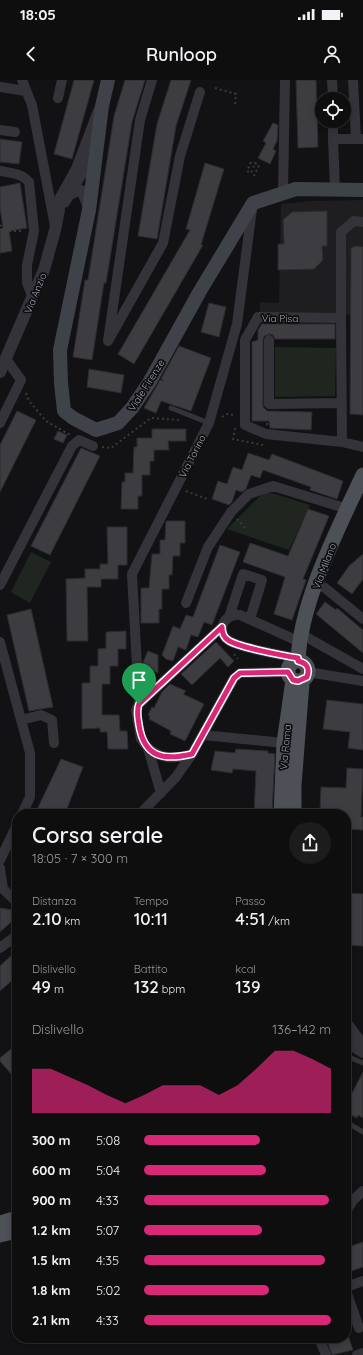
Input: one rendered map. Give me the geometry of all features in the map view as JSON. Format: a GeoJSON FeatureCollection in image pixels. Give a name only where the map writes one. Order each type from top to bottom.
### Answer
{"type":"FeatureCollection","features":[{"type":"Feature","properties":{"kind":"main road","name":"Viale Firenze"},"geometry":{"type":"LineString","coordinates":[[108,80],[102,106],[90,210],[60,350],[64,411],[73,418],[96,430],[118,424],[132,408],[149,383],[200,291],[253,203]]}},
{"type":"Feature","properties":{"kind":"main road"},"geometry":{"type":"LineString","coordinates":[[253,203],[296,189],[363,190]]}},
{"type":"Feature","properties":{"kind":"main road","name":"Via Milano"},"geometry":{"type":"LineString","coordinates":[[298,671],[300,638],[317,584],[363,475]]}},
{"type":"Feature","properties":{"kind":"main road","name":"Via Roma"},"geometry":{"type":"LineString","coordinates":[[281,809],[284,743],[298,671]]}},
{"type":"Feature","properties":{"kind":"main road","name":"Via Roma"},"geometry":{"type":"LineString","coordinates":[[294,809],[298,671]]}},
{"type":"Feature","properties":{"kind":"main road"},"geometry":{"type":"LineString","coordinates":[[0,1222],[12,1219]]}},
{"type":"Feature","properties":{"kind":"main road"},"geometry":{"type":"LineString","coordinates":[[0,1235],[12,1232]]}},
{"type":"Feature","properties":{"kind":"street"},"geometry":{"type":"LineString","coordinates":[[22,80],[32,104],[55,230]]}},
{"type":"Feature","properties":{"kind":"street"},"geometry":{"type":"LineString","coordinates":[[58,98],[62,80]]}},
{"type":"Feature","properties":{"kind":"street"},"geometry":{"type":"LineString","coordinates":[[152,80],[140,120],[108,341],[163,243],[180,156],[200,92]]}},
{"type":"Feature","properties":{"kind":"street"},"geometry":{"type":"LineString","coordinates":[[283,193],[285,80]]}},
{"type":"Feature","properties":{"kind":"street"},"geometry":{"type":"LineString","coordinates":[[332,80],[333,92]]}},
{"type":"Feature","properties":{"kind":"street"},"geometry":{"type":"LineString","coordinates":[[334,140],[359,139],[353,80]]}},
{"type":"Feature","properties":{"kind":"street"},"geometry":{"type":"LineString","coordinates":[[0,88],[26,91]]}},
{"type":"Feature","properties":{"kind":"street","name":"Via Anzio"},"geometry":{"type":"LineString","coordinates":[[0,372],[44,270],[55,230],[59,210],[58,203],[77,169],[92,125],[102,106]]}},
{"type":"Feature","properties":{"kind":"street"},"geometry":{"type":"LineString","coordinates":[[333,128],[335,189]]}},
{"type":"Feature","properties":{"kind":"street"},"geometry":{"type":"LineString","coordinates":[[0,130],[15,132]]}},
{"type":"Feature","properties":{"kind":"street"},"geometry":{"type":"LineString","coordinates":[[59,210],[96,152]]}},
{"type":"Feature","properties":{"kind":"street"},"geometry":{"type":"LineString","coordinates":[[0,171],[19,174],[24,176],[29,182],[34,231],[27,265],[26,283],[33,298]]}},
{"type":"Feature","properties":{"kind":"street"},"geometry":{"type":"LineString","coordinates":[[69,194],[79,190],[84,192],[90,210]]}},
{"type":"Feature","properties":{"kind":"street","name":"Via Torino"},"geometry":{"type":"LineString","coordinates":[[161,793],[148,748],[141,739],[136,710],[139,704],[132,574],[209,423],[237,324],[253,203]]}},
{"type":"Feature","properties":{"kind":"street"},"geometry":{"type":"LineString","coordinates":[[342,442],[341,232],[354,221],[363,222]]}},
{"type":"Feature","properties":{"kind":"street","name":"Via Pisa"},"geometry":{"type":"LineString","coordinates":[[341,318],[258,317],[245,340],[245,425],[266,434],[342,442],[363,447]]}},
{"type":"Feature","properties":{"kind":"street"},"geometry":{"type":"LineString","coordinates":[[268,340],[269,404],[342,403]]}},
{"type":"Feature","properties":{"kind":"street"},"geometry":{"type":"LineString","coordinates":[[0,423],[22,380],[6,359]]}},
{"type":"Feature","properties":{"kind":"street"},"geometry":{"type":"LineString","coordinates":[[0,584],[72,446],[79,440],[93,446]]}},
{"type":"Feature","properties":{"kind":"street"},"geometry":{"type":"LineString","coordinates":[[186,603],[208,548],[231,512],[250,494],[273,486],[348,509]]}},
{"type":"Feature","properties":{"kind":"street"},"geometry":{"type":"LineString","coordinates":[[139,704],[222,627],[229,617],[243,574],[262,580],[250,619]]}},
{"type":"Feature","properties":{"kind":"street"},"geometry":{"type":"LineString","coordinates":[[317,584],[325,588],[361,614]]}},
{"type":"Feature","properties":{"kind":"street"},"geometry":{"type":"LineString","coordinates":[[229,617],[236,614],[300,638],[363,669]]}},
{"type":"Feature","properties":{"kind":"street"},"geometry":{"type":"LineString","coordinates":[[222,627],[224,636],[231,642],[279,655],[298,671]]}},
{"type":"Feature","properties":{"kind":"street"},"geometry":{"type":"LineString","coordinates":[[0,642],[30,753],[30,798],[24,809]]}},
{"type":"Feature","properties":{"kind":"street"},"geometry":{"type":"LineString","coordinates":[[145,809],[176,777],[192,754],[234,678],[240,673],[298,671],[363,681]]}},
{"type":"Feature","properties":{"kind":"street"},"geometry":{"type":"LineString","coordinates":[[21,720],[40,715],[52,720],[54,743]]}},
{"type":"Feature","properties":{"kind":"street"},"geometry":{"type":"LineString","coordinates":[[203,735],[284,743]]}},
{"type":"Feature","properties":{"kind":"street"},"geometry":{"type":"LineString","coordinates":[[148,748],[164,758],[192,754]]}},
{"type":"Feature","properties":{"kind":"street"},"geometry":{"type":"LineString","coordinates":[[0,860],[12,835]]}},
{"type":"Feature","properties":{"kind":"street"},"geometry":{"type":"LineString","coordinates":[[0,868],[3,889],[12,897]]}},
{"type":"Feature","properties":{"kind":"street"},"geometry":{"type":"LineString","coordinates":[[0,948],[12,939]]}},
{"type":"Feature","properties":{"kind":"street"},"geometry":{"type":"LineString","coordinates":[[351,1030],[363,1046]]}},
{"type":"Feature","properties":{"kind":"street"},"geometry":{"type":"LineString","coordinates":[[351,1044],[363,1052]]}},
{"type":"Feature","properties":{"kind":"street"},"geometry":{"type":"LineString","coordinates":[[351,1203],[363,1191]]}},
{"type":"Feature","properties":{"kind":"street"},"geometry":{"type":"LineString","coordinates":[[351,1285],[363,1281]]}},
{"type":"Feature","properties":{"kind":"street"},"geometry":{"type":"LineString","coordinates":[[351,1305],[359,1328]]}},
{"type":"Feature","properties":{"kind":"street"},"geometry":{"type":"LineString","coordinates":[[321,1343],[326,1355]]}},
{"type":"Feature","properties":{"kind":"street"},"geometry":{"type":"LineString","coordinates":[[357,1355],[363,1353]]}},
{"type":"Feature","properties":{"kind":"lane"},"geometry":{"type":"LineString","coordinates":[[171,408],[209,423]]}},
{"type":"Feature","properties":{"kind":"lane"},"geometry":{"type":"LineString","coordinates":[[351,1058],[363,1063]]}},
{"type":"Feature","properties":{"kind":"lane"},"geometry":{"type":"LineString","coordinates":[[351,1125],[363,1132]]}},
{"type":"Feature","properties":{"kind":"path"},"geometry":{"type":"LineString","coordinates":[[215,88],[236,94],[235,106]]}},
{"type":"Feature","properties":{"kind":"path"},"geometry":{"type":"LineString","coordinates":[[251,162],[247,171],[251,173],[255,163],[259,165],[254,176]]}},
{"type":"Feature","properties":{"kind":"path"},"geometry":{"type":"LineString","coordinates":[[0,225],[4,228]]}},
{"type":"Feature","properties":{"kind":"path"},"geometry":{"type":"LineString","coordinates":[[8,231],[34,231]]}},
{"type":"Feature","properties":{"kind":"path"},"geometry":{"type":"LineString","coordinates":[[22,380],[29,401],[46,421],[70,434],[72,446]]}},
{"type":"Feature","properties":{"kind":"path"},"geometry":{"type":"LineString","coordinates":[[266,434],[269,404]]}},
{"type":"Feature","properties":{"kind":"path"},"geometry":{"type":"LineString","coordinates":[[93,446],[112,448],[151,418],[186,421]]}},
{"type":"Feature","properties":{"kind":"path"},"geometry":{"type":"LineString","coordinates":[[179,489],[207,499]]}},
{"type":"Feature","properties":{"kind":"path"},"geometry":{"type":"LineString","coordinates":[[231,512],[247,530]]}},
{"type":"Feature","properties":{"kind":"shaded area"},"geometry":{"type":"Polygon","coordinates":[[[363,200],[363,246],[353,246],[350,272],[352,315],[260,313],[260,302],[279,303],[281,204],[310,201],[363,200]]]}},
{"type":"Feature","properties":{"kind":"shaded area"},"geometry":{"type":"Polygon","coordinates":[[[275,347],[336,348],[335,396],[275,397],[275,347]]]}},
{"type":"Feature","properties":{"kind":"shaded area"},"geometry":{"type":"Polygon","coordinates":[[[265,491],[310,505],[289,550],[227,529],[265,491]]]}},
{"type":"Feature","properties":{"kind":"shaded area"},"geometry":{"type":"Polygon","coordinates":[[[31,552],[51,562],[30,603],[11,592],[31,552]]]}},
{"type":"Feature","properties":{"kind":"building"},"geometry":{"type":"Polygon","coordinates":[[[74,80],[94,80],[72,159],[54,154],[74,80]]]}},
{"type":"Feature","properties":{"kind":"building"},"geometry":{"type":"Polygon","coordinates":[[[125,80],[145,80],[132,122],[92,360],[73,357],[85,280],[88,280],[114,116],[125,80]]]}},
{"type":"Feature","properties":{"kind":"building"},"geometry":{"type":"Polygon","coordinates":[[[171,80],[191,80],[176,126],[157,239],[138,236],[157,124],[171,80]]]}},
{"type":"Feature","properties":{"kind":"building"},"geometry":{"type":"Polygon","coordinates":[[[296,80],[316,80],[315,128],[317,128],[318,147],[298,148],[296,80]]]}},
{"type":"Feature","properties":{"kind":"building"},"geometry":{"type":"Polygon","coordinates":[[[273,123],[278,125],[277,141],[273,149],[276,151],[270,164],[258,158],[266,143],[263,141],[273,123]]]}},
{"type":"Feature","properties":{"kind":"building"},"geometry":{"type":"Polygon","coordinates":[[[0,139],[22,142],[19,164],[0,162],[0,139]]]}},
{"type":"Feature","properties":{"kind":"building"},"geometry":{"type":"Polygon","coordinates":[[[205,163],[224,169],[201,245],[203,245],[134,364],[118,354],[190,230],[186,229],[205,163]]]}},
{"type":"Feature","properties":{"kind":"building"},"geometry":{"type":"Polygon","coordinates":[[[20,183],[27,228],[9,231],[12,251],[0,253],[0,229],[3,228],[0,208],[0,187],[20,183]]]}},
{"type":"Feature","properties":{"kind":"building"},"geometry":{"type":"Polygon","coordinates":[[[327,211],[327,246],[322,246],[323,260],[314,269],[278,270],[278,244],[284,244],[283,220],[292,212],[327,211]]]}},
{"type":"Feature","properties":{"kind":"building"},"geometry":{"type":"Polygon","coordinates":[[[355,246],[363,247],[363,415],[350,414],[351,248],[355,246]]]}},
{"type":"Feature","properties":{"kind":"building"},"geometry":{"type":"Polygon","coordinates":[[[209,303],[226,307],[219,337],[201,332],[209,303]]]}},
{"type":"Feature","properties":{"kind":"building"},"geometry":{"type":"Polygon","coordinates":[[[262,324],[335,324],[335,339],[275,339],[273,335],[269,334],[264,336],[263,340],[263,407],[267,411],[312,412],[311,430],[270,428],[269,421],[252,421],[252,342],[258,340],[258,330],[262,324]]]}},
{"type":"Feature","properties":{"kind":"building"},"geometry":{"type":"Polygon","coordinates":[[[179,346],[211,358],[191,411],[161,401],[156,413],[144,408],[160,380],[164,381],[161,379],[179,346]]]}},
{"type":"Feature","properties":{"kind":"building"},"geometry":{"type":"Polygon","coordinates":[[[89,369],[124,375],[121,393],[87,387],[89,369]]]}},
{"type":"Feature","properties":{"kind":"building"},"geometry":{"type":"Polygon","coordinates":[[[17,411],[36,420],[0,492],[0,445],[17,411]]]}},
{"type":"Feature","properties":{"kind":"building"},"geometry":{"type":"Polygon","coordinates":[[[152,429],[186,429],[186,441],[168,441],[169,450],[154,450],[154,461],[150,461],[150,475],[142,475],[142,496],[138,496],[138,509],[121,509],[122,482],[125,482],[125,473],[133,473],[134,447],[137,447],[137,438],[152,438],[152,429]]]}},
{"type":"Feature","properties":{"kind":"building"},"geometry":{"type":"Polygon","coordinates":[[[58,431],[67,435],[63,443],[54,439],[58,431]]]}},
{"type":"Feature","properties":{"kind":"building"},"geometry":{"type":"Polygon","coordinates":[[[81,448],[100,456],[50,555],[31,546],[81,448]]]}},
{"type":"Feature","properties":{"kind":"building"},"geometry":{"type":"Polygon","coordinates":[[[248,453],[269,460],[272,454],[343,481],[337,499],[310,490],[311,487],[263,470],[260,478],[251,475],[246,489],[242,492],[236,490],[232,502],[229,505],[212,499],[218,481],[227,484],[233,467],[242,470],[248,453]]]}},
{"type":"Feature","properties":{"kind":"building"},"geometry":{"type":"Polygon","coordinates":[[[308,509],[329,516],[303,579],[306,580],[292,620],[274,614],[285,577],[243,562],[250,543],[288,556],[308,509]]]}},
{"type":"Feature","properties":{"kind":"building"},"geometry":{"type":"Polygon","coordinates":[[[166,521],[185,521],[185,543],[180,543],[180,556],[173,556],[172,575],[169,575],[169,589],[162,589],[162,609],[159,609],[159,623],[141,623],[141,588],[149,588],[152,554],[160,554],[160,540],[165,540],[166,521]]]}},
{"type":"Feature","properties":{"kind":"building"},"geometry":{"type":"Polygon","coordinates":[[[107,527],[127,527],[127,565],[118,565],[118,579],[101,579],[101,587],[87,587],[88,641],[67,641],[66,579],[85,578],[85,569],[100,569],[100,564],[108,564],[107,527]]]}},
{"type":"Feature","properties":{"kind":"building"},"geometry":{"type":"Polygon","coordinates":[[[220,545],[240,552],[212,625],[204,622],[198,637],[191,635],[186,650],[178,647],[173,661],[166,659],[162,655],[173,626],[180,629],[186,615],[193,617],[220,545]]]}},
{"type":"Feature","properties":{"kind":"building"},"geometry":{"type":"Polygon","coordinates":[[[363,554],[363,579],[352,594],[337,583],[349,566],[363,554]]]}},
{"type":"Feature","properties":{"kind":"building"},"geometry":{"type":"Polygon","coordinates":[[[325,602],[336,610],[337,608],[363,630],[363,653],[316,614],[325,602]]]}},
{"type":"Feature","properties":{"kind":"building"},"geometry":{"type":"Polygon","coordinates":[[[31,609],[53,707],[29,711],[7,615],[31,609]]]}},
{"type":"Feature","properties":{"kind":"building"},"geometry":{"type":"Polygon","coordinates":[[[126,631],[126,649],[118,649],[118,666],[110,666],[110,684],[102,684],[102,715],[119,715],[120,731],[127,731],[128,749],[108,749],[107,732],[100,732],[100,728],[82,729],[82,683],[90,683],[90,666],[98,666],[98,649],[106,648],[106,632],[126,631]]]}},
{"type":"Feature","properties":{"kind":"building"},"geometry":{"type":"Polygon","coordinates":[[[216,642],[234,661],[228,667],[220,658],[192,685],[181,674],[216,642]]]}},
{"type":"Feature","properties":{"kind":"building"},"geometry":{"type":"Polygon","coordinates":[[[148,651],[158,655],[158,673],[144,667],[143,662],[148,651]]]}},
{"type":"Feature","properties":{"kind":"building"},"geometry":{"type":"Polygon","coordinates":[[[170,684],[186,691],[183,694],[204,704],[185,741],[170,734],[171,731],[149,719],[150,716],[148,715],[152,707],[154,708],[162,692],[170,684]]]}},
{"type":"Feature","properties":{"kind":"building"},"geometry":{"type":"Polygon","coordinates":[[[327,700],[363,704],[363,750],[348,748],[350,732],[323,729],[327,700]]]}},
{"type":"Feature","properties":{"kind":"building"},"geometry":{"type":"Polygon","coordinates":[[[236,749],[268,751],[268,753],[275,754],[272,809],[254,809],[256,771],[233,769],[232,773],[211,770],[215,751],[235,753],[236,749]]]}},
{"type":"Feature","properties":{"kind":"building"},"geometry":{"type":"Polygon","coordinates":[[[61,759],[83,767],[67,809],[37,809],[61,759]]]}},
{"type":"Feature","properties":{"kind":"building"},"geometry":{"type":"Polygon","coordinates":[[[347,768],[363,769],[361,817],[363,817],[363,830],[351,829],[351,809],[320,809],[321,787],[346,788],[347,768]]]}},
{"type":"Feature","properties":{"kind":"building"},"geometry":{"type":"Polygon","coordinates":[[[351,893],[363,894],[363,946],[351,945],[351,893]]]}},
{"type":"Feature","properties":{"kind":"building"},"geometry":{"type":"Polygon","coordinates":[[[0,908],[12,910],[12,921],[0,932],[0,908]]]}},
{"type":"Feature","properties":{"kind":"building"},"geometry":{"type":"Polygon","coordinates":[[[12,955],[12,980],[0,991],[0,966],[12,955]]]}},
{"type":"Feature","properties":{"kind":"building"},"geometry":{"type":"Polygon","coordinates":[[[12,1048],[12,1075],[0,1061],[0,1058],[12,1048]]]}},
{"type":"Feature","properties":{"kind":"building"},"geometry":{"type":"Polygon","coordinates":[[[363,1072],[363,1118],[358,1115],[357,1118],[351,1115],[352,1093],[363,1072]]]}},
{"type":"Feature","properties":{"kind":"building"},"geometry":{"type":"Polygon","coordinates":[[[363,1242],[363,1267],[351,1271],[351,1246],[363,1242]]]}},
{"type":"Feature","properties":{"kind":"building"},"geometry":{"type":"Polygon","coordinates":[[[328,1343],[351,1343],[353,1350],[332,1355],[328,1343]]]}},
{"type":"Feature","properties":{"kind":"route"},"geometry":{"type":"LineString","coordinates":[[222,627],[224,636],[231,642],[279,655],[298,658],[298,661],[303,662],[307,666],[307,677],[298,681],[293,680],[288,672],[240,673],[234,678],[192,754],[179,757],[164,758],[148,748],[141,739],[136,710],[139,704],[222,627]]}}]}
